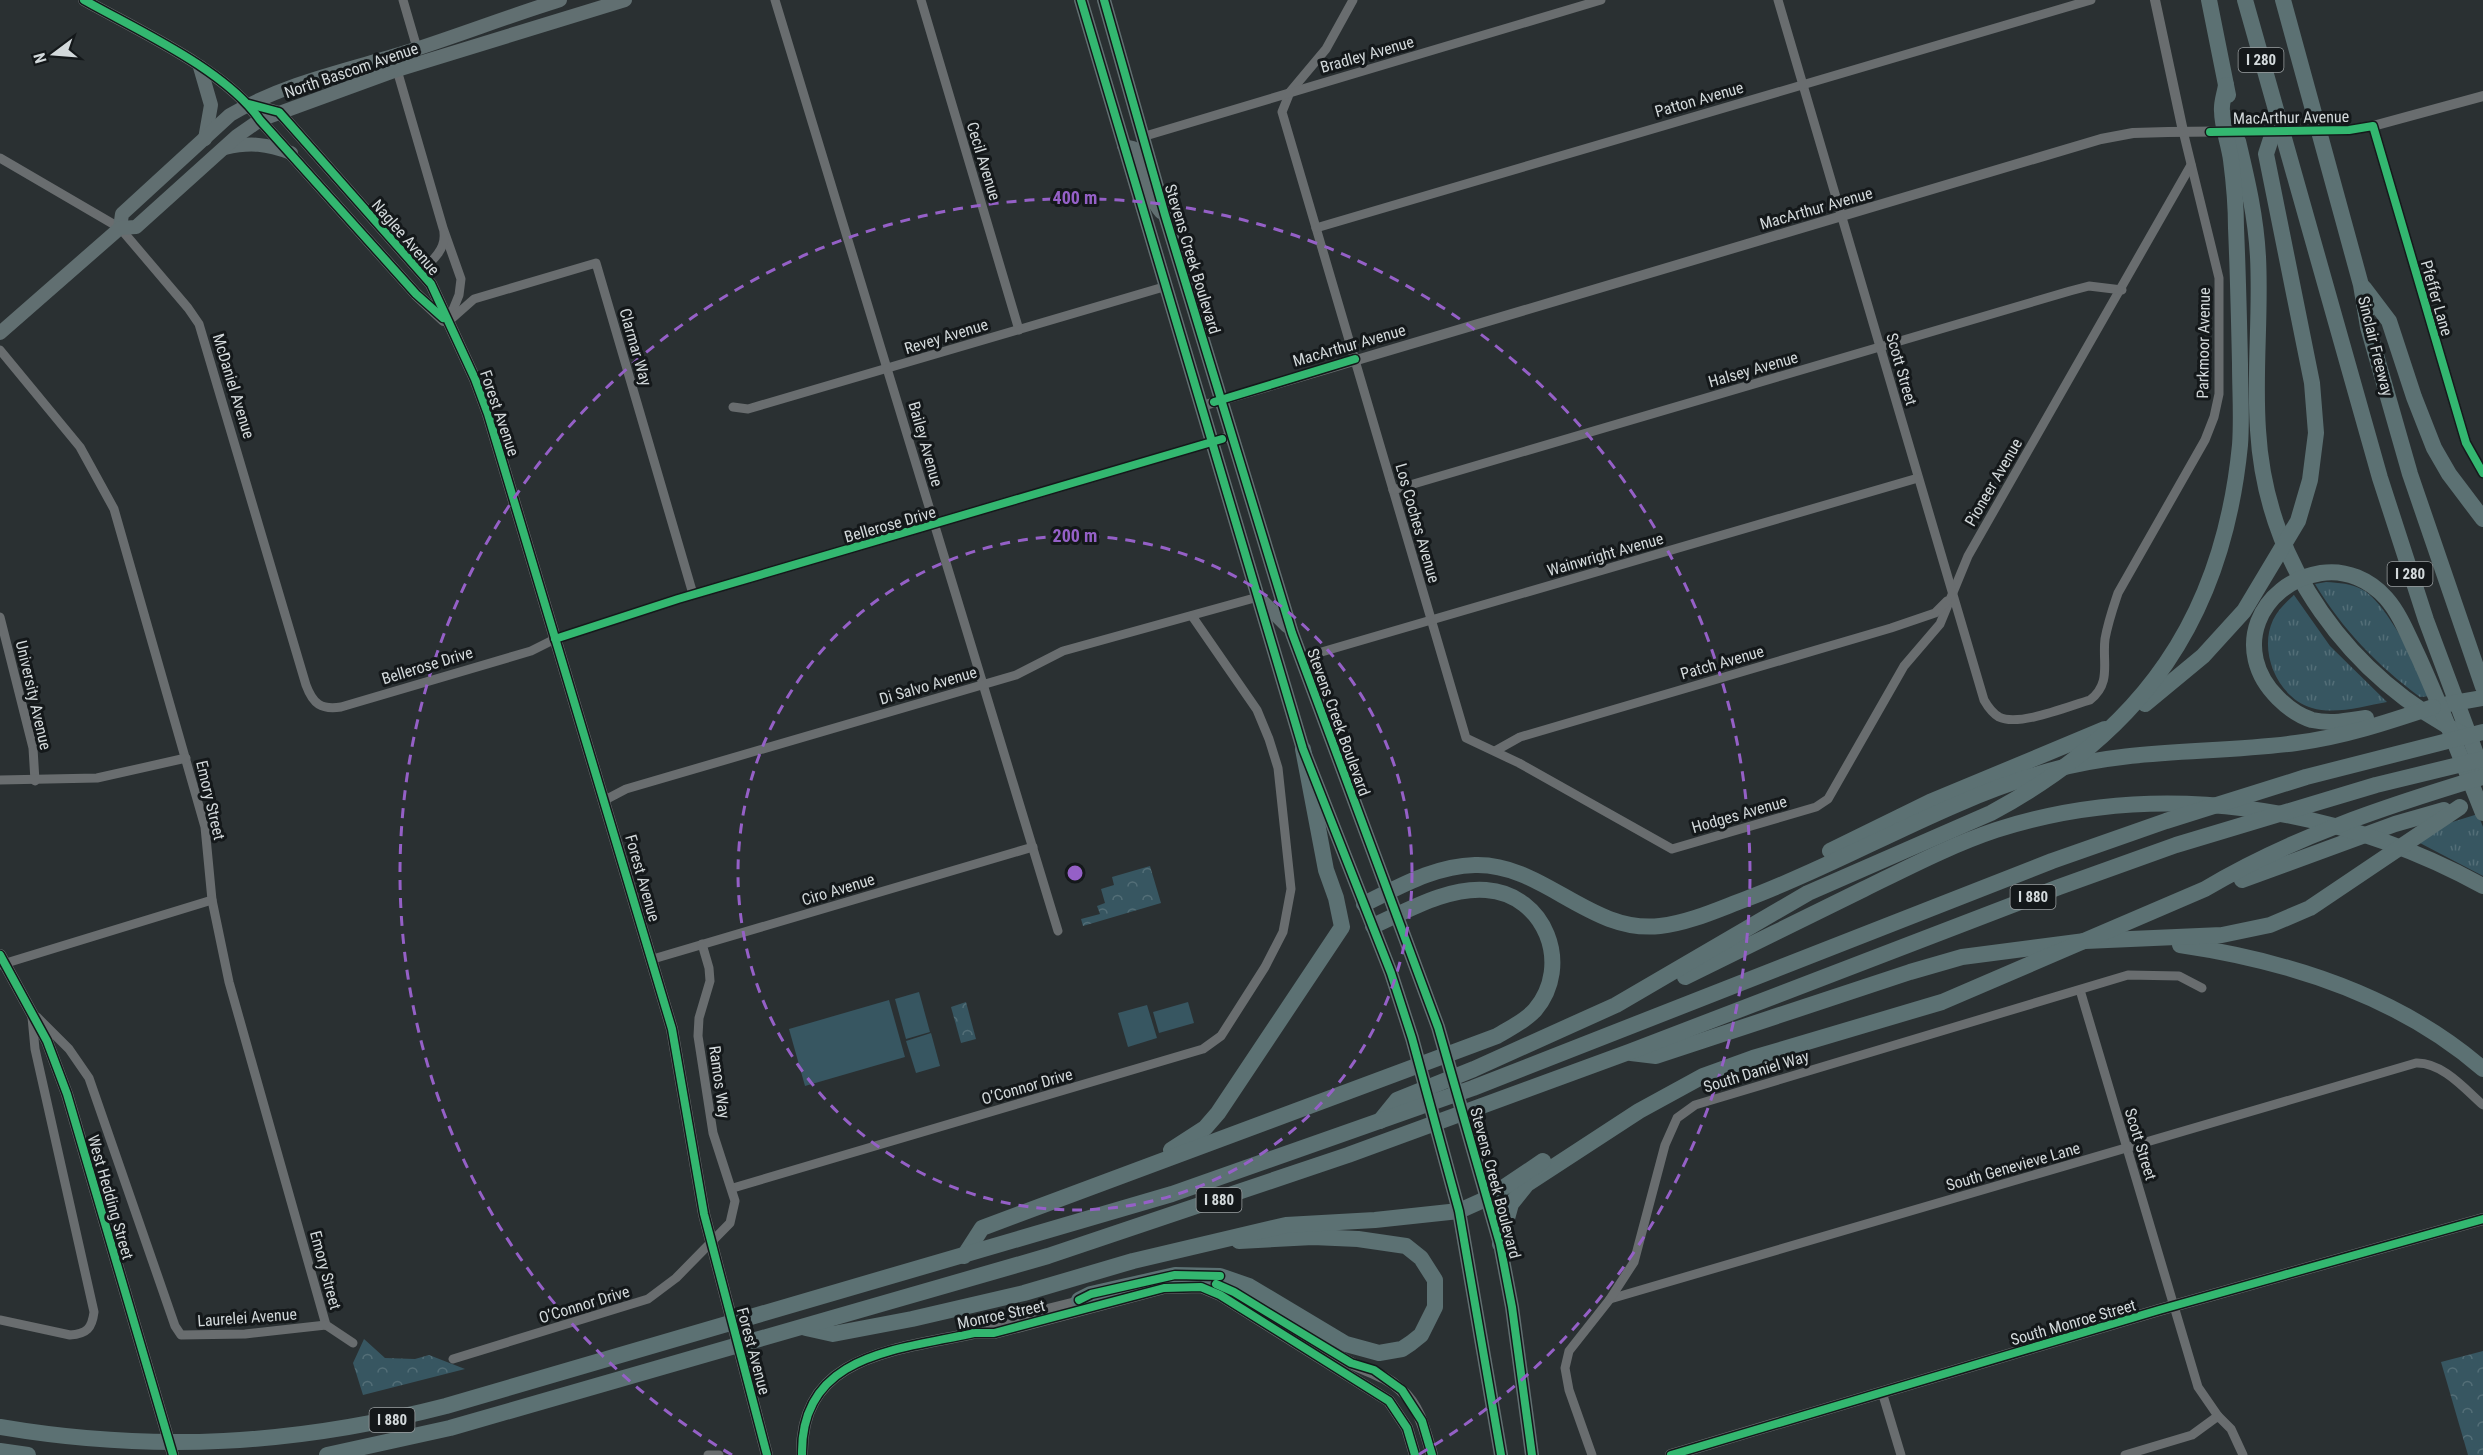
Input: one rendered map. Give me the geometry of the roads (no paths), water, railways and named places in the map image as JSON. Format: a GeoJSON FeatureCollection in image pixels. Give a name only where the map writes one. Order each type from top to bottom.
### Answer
{"type":"FeatureCollection","features":[{"type":"Feature","properties":{"kind":"highway"},"geometry":{"type":"LineString","coordinates":[[2209,0],[2256,230],[2259,287],[2258,430],[2264,477],[2273,515],[2292,564],[2307,591],[2338,636],[2358,659],[2379,679],[2425,714],[2483,743]]}},
{"type":"Feature","properties":{"kind":"highway","name":"Sinclair Freeway"},"geometry":{"type":"LineString","coordinates":[[2245,0],[2348,370],[2426,620],[2483,775]]}},
{"type":"Feature","properties":{"kind":"highway","name":"Sinclair Freeway"},"geometry":{"type":"LineString","coordinates":[[2283,0],[2361,285],[2368,327],[2410,474],[2477,660],[2483,687]]}},
{"type":"Feature","properties":{"kind":"highway"},"geometry":{"type":"LineString","coordinates":[[1380,1121],[1396,1100],[1474,1070],[1616,1005],[1808,893],[1991,813],[2050,779],[2110,731],[2156,679],[2181,642],[2203,596],[2220,552],[2235,487],[2240,442],[2236,210],[2231,160],[2222,111],[2226,85]]}},
{"type":"Feature","properties":{"kind":"highway"},"geometry":{"type":"LineString","coordinates":[[1720,909],[1930,802],[2105,729],[2172,683],[2227,633],[2244,611],[2298,521],[2310,480],[2316,433],[2312,382],[2266,154],[2277,120]]}},
{"type":"Feature","properties":{"kind":"highway"},"geometry":{"type":"LineString","coordinates":[[2361,285],[2389,321],[2414,398],[2434,448],[2449,474],[2483,519]]}},
{"type":"Feature","properties":{"kind":"highway"},"geometry":{"type":"LineString","coordinates":[[2483,698],[2433,707],[2343,722],[2310,719],[2296,713],[2274,694],[2259,670],[2254,642],[2256,627],[2262,613],[2279,590],[2303,577],[2346,573],[2373,587],[2386,598],[2406,631],[2483,813]]}},
{"type":"Feature","properties":{"kind":"highway"},"geometry":{"type":"LineString","coordinates":[[1364,904],[1405,883],[1450,867],[1491,865],[1529,878],[1591,912],[1630,924],[1660,926],[1720,909],[1775,888],[1931,817],[2047,771],[2078,763],[2141,755],[2298,743],[2370,728],[2433,707]]}},
{"type":"Feature","properties":{"kind":"highway","name":"I 880"},"geometry":{"type":"LineString","coordinates":[[0,1427],[85,1440],[186,1443],[267,1440],[383,1422],[716,1329],[1173,1194],[1380,1121],[1639,1024],[2063,857],[2238,798],[2435,743],[2483,732]]}},
{"type":"Feature","properties":{"kind":"highway"},"geometry":{"type":"LineString","coordinates":[[1127,1175],[1205,1128],[1218,1113],[1339,935],[1342,919],[1326,870],[1303,749]]}},
{"type":"Feature","properties":{"kind":"highway","name":"I 880"},"geometry":{"type":"LineString","coordinates":[[327,1455],[450,1428],[1048,1256],[1348,1155],[1629,1052],[2059,887],[2176,845],[2315,802],[2483,759]]}},
{"type":"Feature","properties":{"kind":"highway"},"geometry":{"type":"LineString","coordinates":[[1500,1244],[1511,1204],[1527,1184],[1639,1111],[1703,1076],[1916,1011],[2205,889],[2228,875],[2327,830],[2394,803],[2483,775]]}},
{"type":"Feature","properties":{"kind":"highway"},"geometry":{"type":"LineString","coordinates":[[2205,889],[2233,883],[2395,824],[2483,800]]}},
{"type":"Feature","properties":{"kind":"highway"},"geometry":{"type":"LineString","coordinates":[[1616,1005],[1639,999],[1959,845],[1997,830],[2061,815],[2164,804],[2224,806],[2282,814],[2382,840],[2431,859],[2483,886]]}},
{"type":"Feature","properties":{"kind":"highway"},"geometry":{"type":"LineString","coordinates":[[1629,1052],[1656,1056],[1899,975],[1962,957],[2049,944],[2222,935],[2248,930],[2290,917],[2330,895],[2460,807]]}},
{"type":"Feature","properties":{"kind":"highway"},"geometry":{"type":"LineString","coordinates":[[964,1256],[982,1228],[1497,1036],[1524,1020],[1544,997],[1554,968],[1553,954],[1542,923],[1520,900],[1502,893],[1468,890],[1450,894],[1372,926]]}},
{"type":"Feature","properties":{"kind":"highway"},"geometry":{"type":"LineString","coordinates":[[2131,940],[2230,953],[2325,978],[2399,1013],[2483,1069]]}},
{"type":"Feature","properties":{"kind":"highway"},"geometry":{"type":"LineString","coordinates":[[802,1327],[833,1334],[912,1319],[1024,1293],[1133,1261],[1226,1240],[1253,1231],[1295,1224],[1375,1220],[1459,1211],[1488,1198],[1500,1187],[1611,1119],[1639,1111]]}},
{"type":"Feature","properties":{"kind":"highway"},"geometry":{"type":"LineString","coordinates":[[1079,1300],[1091,1294],[1175,1275],[1220,1276],[1249,1286],[1346,1344],[1379,1353],[1402,1349],[1411,1343],[1420,1335],[1435,1307],[1435,1280],[1421,1258],[1406,1246],[1336,1238],[1256,1242],[1226,1240]]}},
{"type":"Feature","properties":{"kind":"highway"},"geometry":{"type":"LineString","coordinates":[[0,1451],[28,1455]]}},
{"type":"Feature","properties":{"kind":"main road","name":"Naglee Avenue"},"geometry":{"type":"LineString","coordinates":[[84,0],[200,67],[249,104],[260,120],[416,294],[447,322]]}},
{"type":"Feature","properties":{"kind":"main road","name":"North Bascom Avenue"},"geometry":{"type":"LineString","coordinates":[[120,228],[122,214],[230,115],[249,104],[278,90],[417,48],[560,0]]}},
{"type":"Feature","properties":{"kind":"main road","name":"North Bascom Avenue"},"geometry":{"type":"LineString","coordinates":[[0,333],[120,228],[136,227],[223,148],[260,120],[398,70],[625,0]]}},
{"type":"Feature","properties":{"kind":"main road","name":"Stevens Creek Boulevard"},"geometry":{"type":"LineString","coordinates":[[1081,0],[1303,749],[1364,904],[1412,1038],[1459,1211],[1501,1455]]}},
{"type":"Feature","properties":{"kind":"main road","name":"Stevens Creek Boulevard"},"geometry":{"type":"LineString","coordinates":[[1104,0],[1142,137],[1292,633],[1438,1027],[1500,1244],[1512,1307],[1532,1455]]}},
{"type":"Feature","properties":{"kind":"main road"},"geometry":{"type":"LineString","coordinates":[[200,67],[211,105],[205,139]]}},
{"type":"Feature","properties":{"kind":"main road","name":"Naglee Avenue"},"geometry":{"type":"LineString","coordinates":[[249,104],[279,112],[431,284],[447,322]]}},
{"type":"Feature","properties":{"kind":"main road"},"geometry":{"type":"LineString","coordinates":[[223,148],[245,143],[265,144],[291,153]]}},
{"type":"Feature","properties":{"kind":"main road","name":"Stevens Creek Boulevard"},"geometry":{"type":"LineString","coordinates":[[1124,146],[1133,148],[1138,156],[1150,196],[1160,212],[1166,215]]}},
{"type":"Feature","properties":{"kind":"main road","name":"Forest Avenue"},"geometry":{"type":"LineString","coordinates":[[447,322],[475,379],[488,414],[672,1029],[710,1240],[767,1455]]}},
{"type":"Feature","properties":{"kind":"main road"},"geometry":{"type":"LineString","coordinates":[[1258,597],[1292,633]]}},
{"type":"Feature","properties":{"kind":"main road","name":"West Hedding Street"},"geometry":{"type":"LineString","coordinates":[[2,961],[32,1012],[67,1094],[173,1455]]}},
{"type":"Feature","properties":{"kind":"main road","name":"South Monroe Street"},"geometry":{"type":"LineString","coordinates":[[1671,1455],[2173,1306],[2483,1219]]}},
{"type":"Feature","properties":{"kind":"main road","name":"Monroe Street"},"geometry":{"type":"LineString","coordinates":[[974,1333],[992,1324],[1079,1300],[1178,1281],[1203,1281],[1234,1292],[1351,1363],[1374,1370],[1402,1390],[1422,1421],[1432,1455]]}},
{"type":"Feature","properties":{"kind":"main road","name":"Monroe Street"},"geometry":{"type":"LineString","coordinates":[[802,1455],[803,1425],[808,1411],[826,1385],[847,1366],[871,1357],[974,1333],[994,1333],[1164,1288],[1202,1287],[1220,1295],[1389,1401],[1407,1428],[1415,1455]]}},
{"type":"Feature","properties":{"kind":"street"},"geometry":{"type":"LineString","coordinates":[[403,0],[417,48]]}},
{"type":"Feature","properties":{"kind":"street","name":"Bailey Avenue"},"geometry":{"type":"LineString","coordinates":[[775,0],[1058,931]]}},
{"type":"Feature","properties":{"kind":"street","name":"Cecil Avenue"},"geometry":{"type":"LineString","coordinates":[[921,0],[1019,330]]}},
{"type":"Feature","properties":{"kind":"street"},"geometry":{"type":"LineString","coordinates":[[1290,92],[1326,49],[1353,0]]}},
{"type":"Feature","properties":{"kind":"street","name":"Bradley Avenue"},"geometry":{"type":"LineString","coordinates":[[1142,137],[1601,0]]}},
{"type":"Feature","properties":{"kind":"street","name":"Scott Street"},"geometry":{"type":"LineString","coordinates":[[1778,0],[1984,700],[1990,711],[2000,718],[2024,719]]}},
{"type":"Feature","properties":{"kind":"street","name":"Patton Avenue"},"geometry":{"type":"LineString","coordinates":[[1316,228],[2091,0]]}},
{"type":"Feature","properties":{"kind":"street","name":"Parkmoor Avenue"},"geometry":{"type":"LineString","coordinates":[[2024,719],[2090,700],[2103,686],[2108,619],[2118,593],[2205,440],[2214,417],[2219,394],[2219,278],[2183,131],[2155,0]]}},
{"type":"Feature","properties":{"kind":"street"},"geometry":{"type":"LineString","coordinates":[[398,70],[443,228],[461,279],[459,295],[447,322]]}},
{"type":"Feature","properties":{"kind":"street","name":"Los Coches Avenue"},"geometry":{"type":"LineString","coordinates":[[1290,92],[1282,112],[1466,738],[1495,751],[1672,849]]}},
{"type":"Feature","properties":{"kind":"street","name":"MacArthur Avenue"},"geometry":{"type":"LineString","coordinates":[[1202,406],[2101,139],[2133,133],[2183,131],[2349,130],[2373,126],[2483,96]]}},
{"type":"Feature","properties":{"kind":"street","name":"Pfeffer Lane"},"geometry":{"type":"LineString","coordinates":[[2373,126],[2466,444],[2483,473]]}},
{"type":"Feature","properties":{"kind":"street","name":"McDaniel Avenue"},"geometry":{"type":"LineString","coordinates":[[0,158],[120,228],[189,308],[202,332],[306,685],[311,699],[319,706]]}},
{"type":"Feature","properties":{"kind":"street","name":"Pioneer Avenue"},"geometry":{"type":"LineString","coordinates":[[1815,807],[1828,798],[1904,666],[1940,624],[1968,556],[2122,290],[2191,165]]}},
{"type":"Feature","properties":{"kind":"street"},"geometry":{"type":"LineString","coordinates":[[420,272],[434,259],[442,247],[443,228]]}},
{"type":"Feature","properties":{"kind":"street","name":"Clarmar Way"},"geometry":{"type":"LineString","coordinates":[[447,322],[474,299],[596,263],[693,594]]}},
{"type":"Feature","properties":{"kind":"street","name":"Revey Avenue"},"geometry":{"type":"LineString","coordinates":[[733,407],[748,409],[1167,286]]}},
{"type":"Feature","properties":{"kind":"street","name":"Halsey Avenue"},"geometry":{"type":"LineString","coordinates":[[1393,490],[2070,291],[2089,286],[2122,290]]}},
{"type":"Feature","properties":{"kind":"street","name":"Emory Street"},"geometry":{"type":"LineString","coordinates":[[0,350],[80,447],[109,498],[145,609],[205,827],[212,900],[229,982],[326,1325]]}},
{"type":"Feature","properties":{"kind":"street","name":"Bellerose Drive"},"geometry":{"type":"LineString","coordinates":[[319,706],[341,707],[531,651],[555,639],[693,594],[1232,436]]}},
{"type":"Feature","properties":{"kind":"street","name":"Wainwright Avenue"},"geometry":{"type":"LineString","coordinates":[[1301,658],[1918,478]]}},
{"type":"Feature","properties":{"kind":"street","name":"Patch Avenue"},"geometry":{"type":"LineString","coordinates":[[1495,751],[1520,737],[1935,613],[1953,595]]}},
{"type":"Feature","properties":{"kind":"street","name":"Di Salvo Avenue"},"geometry":{"type":"LineString","coordinates":[[605,800],[626,789],[1016,675],[1063,651],[1258,597]]}},
{"type":"Feature","properties":{"kind":"street","name":"O’Connor Drive"},"geometry":{"type":"LineString","coordinates":[[453,1359],[648,1299],[660,1293],[723,1230],[734,1214],[733,1188],[1203,1049],[1221,1036],[1265,967],[1282,932],[1291,889],[1278,768],[1269,739],[1257,710],[1192,616]]}},
{"type":"Feature","properties":{"kind":"street","name":"University Avenue"},"geometry":{"type":"LineString","coordinates":[[1,621],[33,748],[35,781]]}},
{"type":"Feature","properties":{"kind":"street"},"geometry":{"type":"LineString","coordinates":[[0,780],[98,778],[186,758]]}},
{"type":"Feature","properties":{"kind":"street","name":"Hodges Avenue"},"geometry":{"type":"LineString","coordinates":[[1672,849],[1815,807]]}},
{"type":"Feature","properties":{"kind":"street","name":"Ciro Avenue"},"geometry":{"type":"LineString","coordinates":[[652,959],[1033,847]]}},
{"type":"Feature","properties":{"kind":"street"},"geometry":{"type":"LineString","coordinates":[[2,961],[212,900]]}},
{"type":"Feature","properties":{"kind":"street","name":"Ramos Way"},"geometry":{"type":"LineString","coordinates":[[702,944],[710,968],[710,981],[699,1018],[698,1036],[712,1132],[719,1160],[733,1188]]}},
{"type":"Feature","properties":{"kind":"street","name":"South Daniel Way"},"geometry":{"type":"LineString","coordinates":[[1592,1455],[1569,1390],[1565,1368],[1569,1351],[1610,1299],[1634,1262],[1665,1145],[1677,1118],[1695,1105],[2128,975],[2179,976],[2202,988]]}},
{"type":"Feature","properties":{"kind":"street","name":"Scott Street"},"geometry":{"type":"LineString","coordinates":[[2080,990],[2198,1387],[2218,1416],[2231,1429],[2243,1455]]}},
{"type":"Feature","properties":{"kind":"street","name":"West Hedding Street"},"geometry":{"type":"LineString","coordinates":[[0,1320],[70,1335],[81,1334],[88,1330],[92,1324],[94,1312],[35,1049],[32,1012]]}},
{"type":"Feature","properties":{"kind":"street","name":"West Hedding Street"},"geometry":{"type":"LineString","coordinates":[[32,1012],[69,1049],[89,1078],[175,1326]]}},
{"type":"Feature","properties":{"kind":"street","name":"South Genevieve Lane"},"geometry":{"type":"LineString","coordinates":[[1610,1299],[2408,1065],[2425,1063],[2454,1080],[2483,1105]]}},
{"type":"Feature","properties":{"kind":"street"},"geometry":{"type":"LineString","coordinates":[[326,1325],[353,1343]]}},
{"type":"Feature","properties":{"kind":"street","name":"Laurelei Avenue"},"geometry":{"type":"LineString","coordinates":[[175,1326],[182,1335],[189,1337],[326,1325]]}},
{"type":"Feature","properties":{"kind":"street"},"geometry":{"type":"LineString","coordinates":[[1882,1392],[1901,1455]]}},
{"type":"Feature","properties":{"kind":"street"},"geometry":{"type":"LineString","coordinates":[[2125,1455],[2192,1435],[2218,1416]]}},
{"type":"Feature","properties":{"kind":"street"},"geometry":{"type":"LineString","coordinates":[[708,1455],[719,1455]]}}]}
